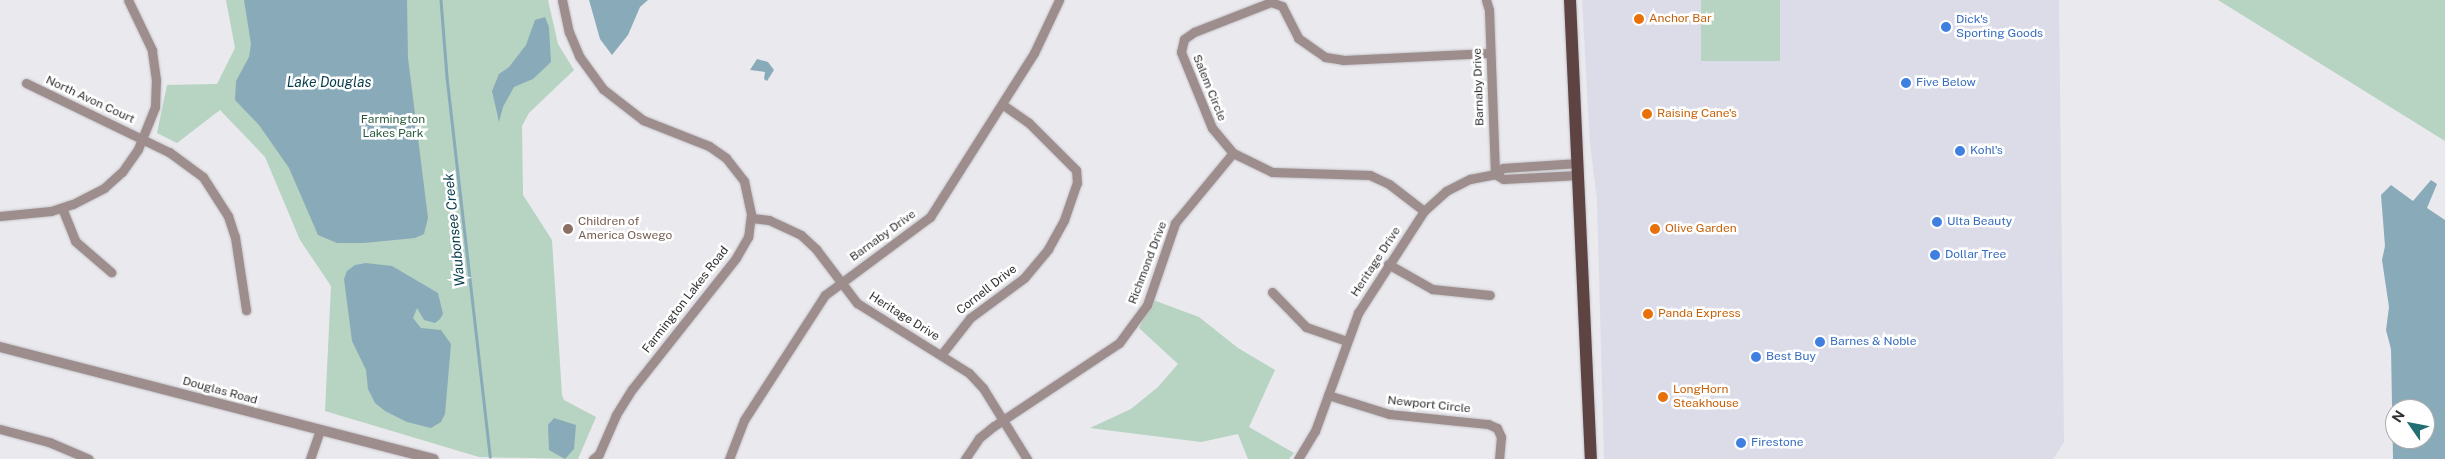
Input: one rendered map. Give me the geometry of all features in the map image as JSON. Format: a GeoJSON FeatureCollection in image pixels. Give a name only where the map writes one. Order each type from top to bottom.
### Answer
{"type":"FeatureCollection","features":[{"type":"Feature","properties":{"kind":"main road"},"geometry":{"type":"LineString","coordinates":[[1570,0],[1591,459]]}},
{"type":"Feature","properties":{"kind":"street"},"geometry":{"type":"LineString","coordinates":[[0,216],[62,208],[110,183],[122,172],[143,139],[155,107],[156,80],[152,50],[128,0]]}},
{"type":"Feature","properties":{"kind":"street","name":"Farmington Lakes Road"},"geometry":{"type":"LineString","coordinates":[[562,0],[569,32],[579,56],[603,89],[642,120],[709,146],[726,158],[744,181],[752,218],[748,238],[736,258],[632,389],[616,415],[598,457]]}},
{"type":"Feature","properties":{"kind":"street","name":"Barnaby Drive"},"geometry":{"type":"LineString","coordinates":[[729,459],[736,436],[752,408],[816,307],[839,283],[930,217],[1039,44],[1059,0]]}},
{"type":"Feature","properties":{"kind":"street","name":"Barnaby Drive"},"geometry":{"type":"LineString","coordinates":[[1486,0],[1495,174]]}},
{"type":"Feature","properties":{"kind":"street","name":"Salem Circle"},"geometry":{"type":"LineString","coordinates":[[1424,211],[1390,184],[1370,175],[1350,172],[1272,172],[1233,153],[1212,130],[1181,52],[1184,39],[1196,31],[1271,2],[1282,6],[1298,38],[1308,48],[1325,57],[1343,60],[1490,53]]}},
{"type":"Feature","properties":{"kind":"street","name":"North Avon Court"},"geometry":{"type":"LineString","coordinates":[[26,83],[143,139],[187,163],[216,193],[236,236],[246,310]]}},
{"type":"Feature","properties":{"kind":"street","name":"Cornell Drive"},"geometry":{"type":"LineString","coordinates":[[940,355],[970,318],[1024,278],[1048,250],[1064,220],[1077,183],[1076,170],[1029,123],[1002,104]]}},
{"type":"Feature","properties":{"kind":"street","name":"Richmond Drive"},"geometry":{"type":"LineString","coordinates":[[965,459],[979,438],[1003,420],[1103,357],[1135,326],[1147,305],[1176,224],[1233,153]]}},
{"type":"Feature","properties":{"kind":"street","name":"Heritage Drive"},"geometry":{"type":"LineString","coordinates":[[1298,459],[1314,431],[1362,304],[1424,211],[1446,191],[1470,180],[1495,174],[1503,179],[1578,169]]}},
{"type":"Feature","properties":{"kind":"street"},"geometry":{"type":"LineString","coordinates":[[62,208],[75,241],[111,272]]}},
{"type":"Feature","properties":{"kind":"street","name":"Heritage Drive"},"geometry":{"type":"LineString","coordinates":[[752,218],[769,220],[801,235],[816,249],[839,283],[857,303],[968,373],[983,388],[1027,459]]}},
{"type":"Feature","properties":{"kind":"street"},"geometry":{"type":"LineString","coordinates":[[1388,264],[1432,289],[1490,295]]}},
{"type":"Feature","properties":{"kind":"street"},"geometry":{"type":"LineString","coordinates":[[1272,292],[1306,327],[1347,341]]}},
{"type":"Feature","properties":{"kind":"street","name":"Douglas Road"},"geometry":{"type":"LineString","coordinates":[[0,347],[434,459]]}},
{"type":"Feature","properties":{"kind":"street","name":"Newport Circle"},"geometry":{"type":"LineString","coordinates":[[1328,395],[1389,414],[1488,424],[1498,428],[1501,437],[1499,459]]}},
{"type":"Feature","properties":{"kind":"street"},"geometry":{"type":"LineString","coordinates":[[0,430],[49,442],[89,459]]}},
{"type":"Feature","properties":{"kind":"street"},"geometry":{"type":"LineString","coordinates":[[310,459],[320,430]]}},
{"type":"Feature","properties":{"kind":"shaded area"},"geometry":{"type":"Polygon","coordinates":[[[1582,0],[2059,0],[2064,442],[2053,459],[1604,459],[1597,200],[1590,144],[1582,0]]]}},
{"type":"Feature","properties":{"kind":"green space","name":"Farmington Lakes Park"},"geometry":{"type":"Polygon","coordinates":[[[226,0],[548,0],[558,44],[574,70],[529,113],[522,126],[523,195],[552,240],[562,395],[564,400],[596,417],[578,459],[479,457],[325,411],[331,286],[300,240],[265,157],[220,110],[177,143],[157,133],[167,85],[217,84],[235,48],[226,0]]]}},
{"type":"Feature","properties":{"kind":"green space"},"geometry":{"type":"Polygon","coordinates":[[[1701,0],[1780,0],[1780,61],[1701,61],[1701,0]]]}},
{"type":"Feature","properties":{"kind":"green space"},"geometry":{"type":"Polygon","coordinates":[[[2218,0],[2445,0],[2445,141],[2218,0]]]}},
{"type":"Feature","properties":{"kind":"green space"},"geometry":{"type":"Polygon","coordinates":[[[1153,300],[1199,317],[1238,348],[1275,370],[1249,427],[1294,453],[1289,459],[1248,459],[1238,434],[1201,442],[1090,428],[1131,409],[1158,387],[1178,364],[1139,328],[1153,300]]]}},
{"type":"Feature","properties":{"kind":"water","name":"Lake Douglas"},"geometry":{"type":"Polygon","coordinates":[[[244,0],[407,0],[408,58],[428,218],[424,234],[415,238],[364,243],[337,243],[318,235],[289,168],[259,125],[235,100],[236,81],[249,57],[251,44],[244,0]]]}},
{"type":"Feature","properties":{"kind":"water"},"geometry":{"type":"Polygon","coordinates":[[[589,0],[648,0],[640,7],[628,35],[612,55],[600,39],[589,0]]]}},
{"type":"Feature","properties":{"kind":"water"},"geometry":{"type":"Polygon","coordinates":[[[545,17],[549,27],[551,62],[533,79],[514,87],[503,107],[499,122],[492,91],[499,74],[509,67],[526,45],[535,20],[545,17]]]}},
{"type":"Feature","properties":{"kind":"water"},"geometry":{"type":"Polygon","coordinates":[[[757,59],[768,62],[774,70],[767,81],[764,79],[765,72],[750,70],[757,59]]]}},
{"type":"Feature","properties":{"kind":"water"},"geometry":{"type":"Polygon","coordinates":[[[2431,180],[2437,184],[2427,208],[2445,220],[2445,459],[2393,459],[2393,449],[2435,449],[2435,399],[2392,399],[2391,349],[2386,330],[2389,307],[2382,260],[2385,246],[2381,195],[2391,185],[2413,201],[2431,180]]]}},
{"type":"Feature","properties":{"kind":"water"},"geometry":{"type":"Polygon","coordinates":[[[366,263],[392,266],[438,293],[443,314],[440,319],[435,323],[424,320],[417,308],[413,318],[421,328],[441,330],[451,344],[445,414],[441,422],[431,428],[407,422],[385,411],[375,403],[368,389],[366,370],[352,341],[344,279],[347,271],[355,265],[366,263]]]}},
{"type":"Feature","properties":{"kind":"water"},"geometry":{"type":"Polygon","coordinates":[[[554,418],[576,425],[574,449],[565,459],[549,450],[548,425],[554,418]]]}},
{"type":"Feature","properties":{"kind":"waterway","name":"Waubonsee Creek"},"geometry":{"type":"LineString","coordinates":[[441,0],[447,77],[490,457]]}},
{"type":"Feature","properties":{"kind":"place","name":"Anchor Bar"},"geometry":{"type":"Point","coordinates":[1639,19]}},
{"type":"Feature","properties":{"kind":"place","name":"Dick's Sporting Goods"},"geometry":{"type":"Point","coordinates":[1946,27]}},
{"type":"Feature","properties":{"kind":"place","name":"Five Below"},"geometry":{"type":"Point","coordinates":[1906,83]}},
{"type":"Feature","properties":{"kind":"place","name":"Raising Cane's"},"geometry":{"type":"Point","coordinates":[1647,114]}},
{"type":"Feature","properties":{"kind":"place","name":"Kohl's"},"geometry":{"type":"Point","coordinates":[1960,151]}},
{"type":"Feature","properties":{"kind":"place","name":"Ulta Beauty"},"geometry":{"type":"Point","coordinates":[1937,222]}},
{"type":"Feature","properties":{"kind":"place","name":"Children of America Oswego"},"geometry":{"type":"Point","coordinates":[568,229]}},
{"type":"Feature","properties":{"kind":"place","name":"Olive Garden"},"geometry":{"type":"Point","coordinates":[1655,229]}},
{"type":"Feature","properties":{"kind":"place","name":"Dollar Tree"},"geometry":{"type":"Point","coordinates":[1935,255]}},
{"type":"Feature","properties":{"kind":"place","name":"Panda Express"},"geometry":{"type":"Point","coordinates":[1648,314]}},
{"type":"Feature","properties":{"kind":"place","name":"Barnes & Noble"},"geometry":{"type":"Point","coordinates":[1820,342]}},
{"type":"Feature","properties":{"kind":"place","name":"Best Buy"},"geometry":{"type":"Point","coordinates":[1756,357]}},
{"type":"Feature","properties":{"kind":"place","name":"LongHorn Steakhouse"},"geometry":{"type":"Point","coordinates":[1663,397]}},
{"type":"Feature","properties":{"kind":"place","name":"Firestone"},"geometry":{"type":"Point","coordinates":[1741,443]}}]}
